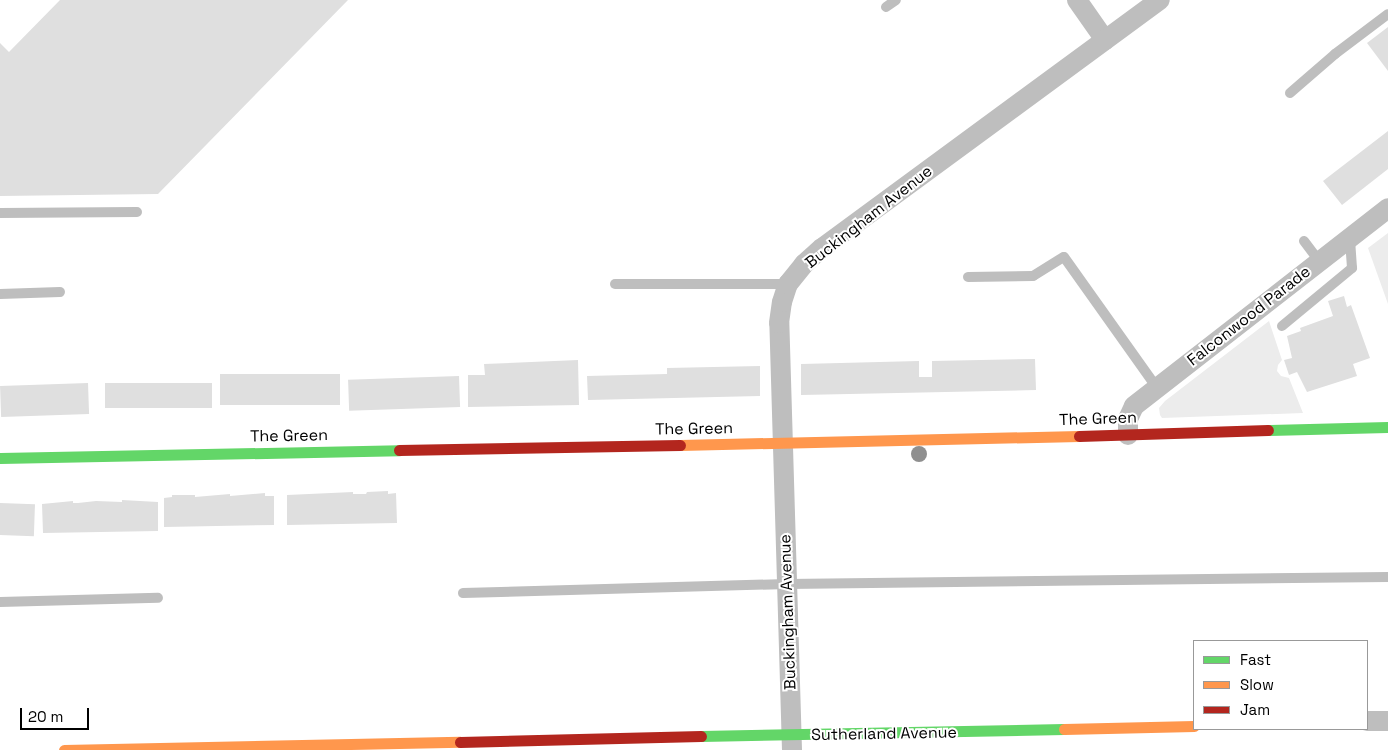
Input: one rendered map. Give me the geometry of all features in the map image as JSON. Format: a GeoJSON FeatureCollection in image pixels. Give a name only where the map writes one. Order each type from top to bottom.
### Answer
{"type":"FeatureCollection","features":[{"type":"Feature","properties":{"kind":"street"},"geometry":{"type":"LineString","coordinates":[[1077,0],[1105,40]]}},
{"type":"Feature","properties":{"kind":"street","name":"Buckingham Avenue"},"geometry":{"type":"LineString","coordinates":[[792,743],[779,323],[782,302],[788,284],[804,264],[822,248],[1160,0]]}},
{"type":"Feature","properties":{"kind":"street","name":"Falconwood Parade"},"geometry":{"type":"LineString","coordinates":[[1128,435],[1128,419],[1134,406],[1388,208]]}},
{"type":"Feature","properties":{"kind":"street","name":"The Green"},"geometry":{"type":"LineString","coordinates":[[0,458],[783,443],[1388,428]]}},
{"type":"Feature","properties":{"kind":"street"},"geometry":{"type":"LineString","coordinates":[[1368,721],[1388,720]]}},
{"type":"Feature","properties":{"kind":"street","name":"Sutherland Avenue"},"geometry":{"type":"LineString","coordinates":[[64,750],[792,743],[1193,726]]}},
{"type":"Feature","properties":{"kind":"lane"},"geometry":{"type":"LineString","coordinates":[[886,6],[896,0]]}},
{"type":"Feature","properties":{"kind":"lane"},"geometry":{"type":"LineString","coordinates":[[1290,94],[1322,64],[1388,14]]}},
{"type":"Feature","properties":{"kind":"lane"},"geometry":{"type":"LineString","coordinates":[[0,213],[137,212]]}},
{"type":"Feature","properties":{"kind":"lane"},"geometry":{"type":"LineString","coordinates":[[1282,326],[1352,268],[1350,237]]}},
{"type":"Feature","properties":{"kind":"lane"},"geometry":{"type":"LineString","coordinates":[[1304,241],[1319,261]]}},
{"type":"Feature","properties":{"kind":"lane"},"geometry":{"type":"LineString","coordinates":[[968,277],[1033,276],[1064,257],[1157,388]]}},
{"type":"Feature","properties":{"kind":"lane"},"geometry":{"type":"LineString","coordinates":[[615,284],[788,284]]}},
{"type":"Feature","properties":{"kind":"lane"},"geometry":{"type":"LineString","coordinates":[[0,294],[60,292]]}},
{"type":"Feature","properties":{"kind":"lane"},"geometry":{"type":"LineString","coordinates":[[462,593],[786,584],[1388,577]]}},
{"type":"Feature","properties":{"kind":"lane"},"geometry":{"type":"LineString","coordinates":[[0,602],[158,598]]}},
{"type":"Feature","properties":{"kind":"shaded area"},"geometry":{"type":"Polygon","coordinates":[[[1388,233],[1388,304],[1368,248],[1388,233]]]}},
{"type":"Feature","properties":{"kind":"shaded area"},"geometry":{"type":"Polygon","coordinates":[[[1269,321],[1282,360],[1278,365],[1277,371],[1281,376],[1289,378],[1303,413],[1162,418],[1159,408],[1165,401],[1269,321]]]}},
{"type":"Feature","properties":{"kind":"building"},"geometry":{"type":"Polygon","coordinates":[[[60,0],[348,0],[158,194],[0,196],[0,43],[9,52],[60,0]]]}},
{"type":"Feature","properties":{"kind":"building"},"geometry":{"type":"Polygon","coordinates":[[[1388,27],[1388,71],[1367,43],[1388,27]]]}},
{"type":"Feature","properties":{"kind":"building"},"geometry":{"type":"Polygon","coordinates":[[[1388,131],[1388,169],[1342,205],[1323,181],[1388,131]]]}},
{"type":"Feature","properties":{"kind":"building"},"geometry":{"type":"Polygon","coordinates":[[[1344,296],[1347,307],[1351,305],[1370,358],[1353,364],[1357,376],[1307,392],[1297,372],[1289,375],[1284,360],[1292,358],[1287,336],[1301,331],[1300,328],[1333,316],[1328,301],[1344,296]]]}},
{"type":"Feature","properties":{"kind":"building"},"geometry":{"type":"Polygon","coordinates":[[[1035,359],[1036,390],[801,395],[801,364],[919,361],[919,377],[932,377],[932,361],[1035,359]]]}},
{"type":"Feature","properties":{"kind":"building"},"geometry":{"type":"Polygon","coordinates":[[[578,360],[579,405],[468,407],[468,375],[485,375],[484,364],[578,360]]]}},
{"type":"Feature","properties":{"kind":"building"},"geometry":{"type":"Polygon","coordinates":[[[760,366],[760,396],[588,400],[587,376],[667,374],[667,368],[760,366]]]}},
{"type":"Feature","properties":{"kind":"building"},"geometry":{"type":"Polygon","coordinates":[[[220,374],[340,374],[340,405],[220,405],[220,374]]]}},
{"type":"Feature","properties":{"kind":"building"},"geometry":{"type":"Polygon","coordinates":[[[459,376],[460,407],[349,411],[348,380],[459,376]]]}},
{"type":"Feature","properties":{"kind":"building"},"geometry":{"type":"Polygon","coordinates":[[[88,383],[89,414],[1,417],[0,386],[88,383]]]}},
{"type":"Feature","properties":{"kind":"building"},"geometry":{"type":"Polygon","coordinates":[[[105,383],[212,383],[212,408],[105,408],[105,383]]]}},
{"type":"Feature","properties":{"kind":"building"},"geometry":{"type":"Polygon","coordinates":[[[388,491],[388,494],[396,493],[397,523],[287,525],[287,495],[353,492],[353,494],[366,494],[367,492],[388,491]]]}},
{"type":"Feature","properties":{"kind":"building"},"geometry":{"type":"Polygon","coordinates":[[[265,493],[265,496],[274,496],[274,525],[164,527],[164,498],[172,497],[172,495],[195,495],[195,497],[265,493]]]}},
{"type":"Feature","properties":{"kind":"building"},"geometry":{"type":"Polygon","coordinates":[[[122,500],[158,502],[158,531],[43,533],[42,504],[73,501],[73,503],[96,501],[122,502],[122,500]]]}},
{"type":"Feature","properties":{"kind":"building"},"geometry":{"type":"Polygon","coordinates":[[[0,503],[35,504],[34,536],[0,535],[0,503]]]}},
{"type":"Feature","properties":{"kind":"traffic: fast"},"geometry":{"type":"LineString","coordinates":[[1268,430],[1388,427]]}},
{"type":"Feature","properties":{"kind":"traffic: fast"},"geometry":{"type":"LineString","coordinates":[[0,458],[399,450]]}},
{"type":"Feature","properties":{"kind":"traffic: fast"},"geometry":{"type":"LineString","coordinates":[[701,736],[1064,729]]}},
{"type":"Feature","properties":{"kind":"traffic: slow"},"geometry":{"type":"LineString","coordinates":[[680,445],[1079,436]]}},
{"type":"Feature","properties":{"kind":"traffic: slow"},"geometry":{"type":"LineString","coordinates":[[1064,729],[1193,726]]}},
{"type":"Feature","properties":{"kind":"traffic: slow"},"geometry":{"type":"LineString","coordinates":[[64,750],[460,742]]}},
{"type":"Feature","properties":{"kind":"traffic: jam"},"geometry":{"type":"LineString","coordinates":[[1079,436],[1268,430]]}},
{"type":"Feature","properties":{"kind":"traffic: jam"},"geometry":{"type":"LineString","coordinates":[[399,450],[680,445]]}},
{"type":"Feature","properties":{"kind":"traffic: jam"},"geometry":{"type":"LineString","coordinates":[[460,742],[701,736]]}}]}
